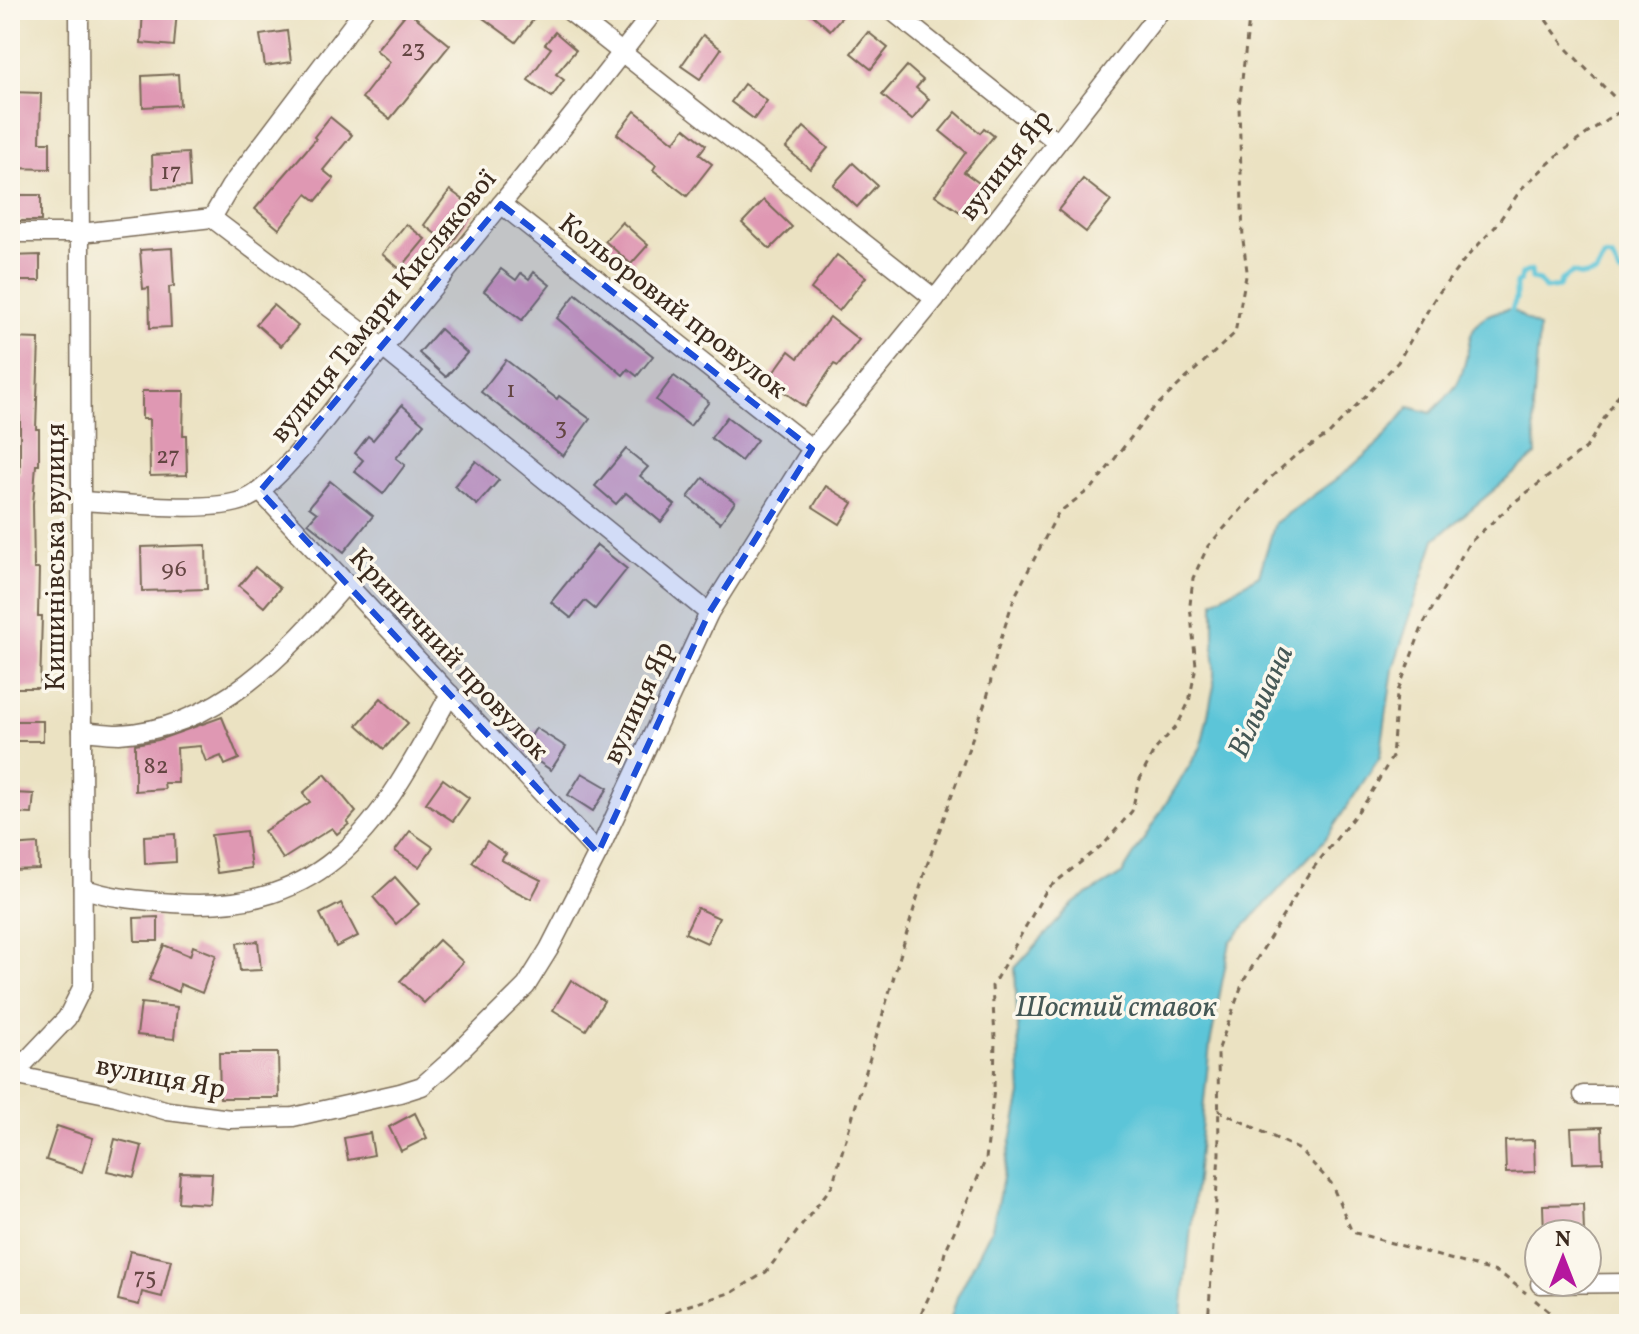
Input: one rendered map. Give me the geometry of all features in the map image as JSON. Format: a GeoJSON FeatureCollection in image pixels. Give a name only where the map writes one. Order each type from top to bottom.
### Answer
{"type":"FeatureCollection","features":[{"type":"Feature","properties":{"kind":"street","name":"Кишинівська вулиця"},"geometry":{"type":"LineString","coordinates":[[11,1075],[67,1018],[83,986],[79,10]]}},
{"type":"Feature","properties":{"kind":"street"},"geometry":{"type":"LineString","coordinates":[[212,218],[230,187],[364,10]]}},
{"type":"Feature","properties":{"kind":"street"},"geometry":{"type":"LineString","coordinates":[[568,10],[935,299]]}},
{"type":"Feature","properties":{"kind":"street","name":"вулиця Тамари Кислякової"},"geometry":{"type":"LineString","coordinates":[[83,501],[214,505],[244,500],[260,491],[280,472],[383,348],[655,10]]}},
{"type":"Feature","properties":{"kind":"street"},"geometry":{"type":"LineString","coordinates":[[891,10],[1056,141]]}},
{"type":"Feature","properties":{"kind":"street","name":"вулиця Яр"},"geometry":{"type":"LineString","coordinates":[[11,1075],[116,1096],[168,1111],[230,1119],[293,1117],[422,1086],[526,986],[549,949],[598,853],[709,613],[812,449],[935,299],[1161,10]]}},
{"type":"Feature","properties":{"kind":"street","name":"Кольоровий провулок"},"geometry":{"type":"LineString","coordinates":[[501,204],[812,449]]}},
{"type":"Feature","properties":{"kind":"street"},"geometry":{"type":"LineString","coordinates":[[10,233],[81,233],[212,218],[383,348],[709,613]]}},
{"type":"Feature","properties":{"kind":"street","name":"Криничний провулок"},"geometry":{"type":"LineString","coordinates":[[260,491],[598,853]]}},
{"type":"Feature","properties":{"kind":"street"},"geometry":{"type":"LineString","coordinates":[[82,731],[138,732],[203,713],[265,670],[302,635],[347,583]]}},
{"type":"Feature","properties":{"kind":"street"},"geometry":{"type":"LineString","coordinates":[[83,888],[107,897],[195,905],[236,903],[267,897],[295,886],[346,850],[378,813],[419,754],[450,694]]}},
{"type":"Feature","properties":{"kind":"street"},"geometry":{"type":"LineString","coordinates":[[1583,1095],[1629,1095]]}},
{"type":"Feature","properties":{"kind":"street"},"geometry":{"type":"LineString","coordinates":[[1603,1283],[1629,1283]]}},
{"type":"Feature","properties":{"kind":"path"},"geometry":{"type":"LineString","coordinates":[[643,1324],[670,1311],[733,1292],[766,1272],[832,1186],[926,868],[988,694],[997,651],[1014,598],[1058,513],[1093,487],[1153,409],[1235,333],[1247,271],[1243,240],[1239,106],[1250,10]]}},
{"type":"Feature","properties":{"kind":"path"},"geometry":{"type":"LineString","coordinates":[[1539,10],[1566,48],[1615,98],[1629,100]]}},
{"type":"Feature","properties":{"kind":"path"},"geometry":{"type":"LineString","coordinates":[[916,1324],[986,1159],[994,1076],[992,986],[1047,889],[1105,843],[1132,811],[1138,783],[1154,751],[1178,724],[1189,702],[1196,666],[1190,605],[1193,578],[1208,546],[1267,481],[1295,456],[1329,434],[1398,362],[1435,298],[1495,227],[1522,188],[1558,155],[1629,107]]}},
{"type":"Feature","properties":{"kind":"path"},"geometry":{"type":"LineString","coordinates":[[1208,1324],[1219,1153],[1218,1051],[1243,982],[1307,876],[1367,800],[1392,757],[1397,694],[1423,625],[1469,543],[1517,500],[1586,448],[1629,378]]}},
{"type":"Feature","properties":{"kind":"path"},"geometry":{"type":"LineString","coordinates":[[1218,1110],[1300,1150],[1331,1183],[1352,1232],[1500,1273],[1564,1324]]}},
{"type":"Feature","properties":{"kind":"highlighted area"},"geometry":{"type":"Polygon","coordinates":[[[501,204],[812,449],[709,613],[598,853],[260,491],[501,204]]]}},
{"type":"Feature","properties":{"kind":"water","name":"Шостий ставок"},"geometry":{"type":"Polygon","coordinates":[[[1511,309],[1539,328],[1533,410],[1536,455],[1435,539],[1393,669],[1380,757],[1324,841],[1230,942],[1210,1044],[1181,1324],[949,1324],[957,1297],[992,1228],[1021,1095],[1015,968],[1074,903],[1122,874],[1201,747],[1214,686],[1214,601],[1259,575],[1275,523],[1347,471],[1380,442],[1409,407],[1431,413],[1457,384],[1475,326],[1494,313],[1511,309]]]}},
{"type":"Feature","properties":{"kind":"building"},"geometry":{"type":"Polygon","coordinates":[[[143,10],[177,10],[174,46],[141,43],[143,10]]]}},
{"type":"Feature","properties":{"kind":"building"},"geometry":{"type":"Polygon","coordinates":[[[489,10],[528,10],[536,16],[516,42],[483,18],[489,10]]]}},
{"type":"Feature","properties":{"kind":"building"},"geometry":{"type":"Polygon","coordinates":[[[807,10],[848,10],[830,30],[807,10]]]}},
{"type":"Feature","properties":{"kind":"building"},"geometry":{"type":"Polygon","coordinates":[[[408,11],[450,45],[390,119],[362,98],[390,62],[376,50],[408,11]]]}},
{"type":"Feature","properties":{"kind":"building"},"geometry":{"type":"Polygon","coordinates":[[[287,31],[291,62],[265,66],[260,35],[287,31]]]}},
{"type":"Feature","properties":{"kind":"building"},"geometry":{"type":"Polygon","coordinates":[[[555,32],[576,50],[556,74],[564,80],[552,97],[528,80],[551,48],[545,44],[555,32]]]}},
{"type":"Feature","properties":{"kind":"building"},"geometry":{"type":"Polygon","coordinates":[[[868,32],[888,48],[871,69],[851,53],[868,32]]]}},
{"type":"Feature","properties":{"kind":"building"},"geometry":{"type":"Polygon","coordinates":[[[703,35],[721,49],[700,79],[681,66],[703,35]]]}},
{"type":"Feature","properties":{"kind":"building"},"geometry":{"type":"Polygon","coordinates":[[[907,66],[923,80],[916,88],[929,99],[912,120],[882,95],[907,66]]]}},
{"type":"Feature","properties":{"kind":"building"},"geometry":{"type":"Polygon","coordinates":[[[178,74],[180,105],[143,107],[142,76],[178,74]]]}},
{"type":"Feature","properties":{"kind":"building"},"geometry":{"type":"Polygon","coordinates":[[[744,84],[767,101],[754,119],[731,102],[744,84]]]}},
{"type":"Feature","properties":{"kind":"building"},"geometry":{"type":"Polygon","coordinates":[[[10,92],[41,93],[40,142],[50,142],[50,169],[10,168],[10,92]]]}},
{"type":"Feature","properties":{"kind":"building"},"geometry":{"type":"Polygon","coordinates":[[[635,111],[674,142],[685,128],[706,145],[699,154],[712,164],[687,196],[653,170],[656,165],[617,134],[635,111]]]}},
{"type":"Feature","properties":{"kind":"building"},"geometry":{"type":"Polygon","coordinates":[[[956,112],[980,133],[984,128],[994,136],[964,172],[986,188],[966,216],[935,195],[966,152],[940,131],[956,112]]]}},
{"type":"Feature","properties":{"kind":"building"},"geometry":{"type":"Polygon","coordinates":[[[330,117],[352,135],[323,170],[334,179],[316,201],[307,194],[279,229],[255,209],[316,139],[314,137],[330,117]]]}},
{"type":"Feature","properties":{"kind":"building"},"geometry":{"type":"Polygon","coordinates":[[[804,127],[828,148],[810,169],[786,148],[804,127]]]}},
{"type":"Feature","properties":{"kind":"building"},"geometry":{"type":"Polygon","coordinates":[[[188,153],[190,187],[153,188],[152,155],[188,153]]]}},
{"type":"Feature","properties":{"kind":"building"},"geometry":{"type":"Polygon","coordinates":[[[853,163],[877,185],[857,207],[833,185],[853,163]]]}},
{"type":"Feature","properties":{"kind":"building"},"geometry":{"type":"Polygon","coordinates":[[[1083,179],[1111,201],[1086,232],[1058,210],[1083,179]]]}},
{"type":"Feature","properties":{"kind":"building"},"geometry":{"type":"Polygon","coordinates":[[[450,190],[476,209],[450,245],[424,225],[450,190]]]}},
{"type":"Feature","properties":{"kind":"building"},"geometry":{"type":"Polygon","coordinates":[[[12,195],[41,195],[41,221],[13,221],[12,195]]]}},
{"type":"Feature","properties":{"kind":"building"},"geometry":{"type":"Polygon","coordinates":[[[764,200],[792,227],[770,249],[742,223],[764,200]]]}},
{"type":"Feature","properties":{"kind":"building"},"geometry":{"type":"Polygon","coordinates":[[[622,222],[648,245],[631,264],[605,241],[622,222]]]}},
{"type":"Feature","properties":{"kind":"building"},"geometry":{"type":"Polygon","coordinates":[[[406,224],[425,239],[400,269],[382,254],[406,224]]]}},
{"type":"Feature","properties":{"kind":"building"},"geometry":{"type":"Polygon","coordinates":[[[172,248],[174,286],[169,287],[171,327],[150,328],[149,288],[143,289],[140,250],[172,248]]]}},
{"type":"Feature","properties":{"kind":"building"},"geometry":{"type":"Polygon","coordinates":[[[40,255],[40,281],[10,281],[10,256],[40,255]]]}},
{"type":"Feature","properties":{"kind":"building"},"geometry":{"type":"Polygon","coordinates":[[[837,255],[866,277],[839,311],[811,289],[837,255]]]}},
{"type":"Feature","properties":{"kind":"building"},"geometry":{"type":"Polygon","coordinates":[[[501,269],[516,280],[521,273],[529,279],[534,272],[550,285],[522,320],[484,291],[501,269]]]}},
{"type":"Feature","properties":{"kind":"building"},"geometry":{"type":"Polygon","coordinates":[[[576,294],[653,356],[637,376],[628,369],[623,375],[557,318],[576,294]]]}},
{"type":"Feature","properties":{"kind":"building"},"geometry":{"type":"Polygon","coordinates":[[[273,305],[298,326],[281,346],[256,324],[273,305]]]}},
{"type":"Feature","properties":{"kind":"building"},"geometry":{"type":"Polygon","coordinates":[[[830,317],[859,340],[838,366],[834,364],[805,407],[768,380],[789,351],[798,358],[830,317]]]}},
{"type":"Feature","properties":{"kind":"building"},"geometry":{"type":"Polygon","coordinates":[[[440,329],[467,353],[446,377],[419,353],[440,329]]]}},
{"type":"Feature","properties":{"kind":"building"},"geometry":{"type":"Polygon","coordinates":[[[10,338],[39,339],[36,429],[39,429],[39,465],[36,465],[33,504],[34,569],[39,569],[38,616],[42,616],[40,688],[12,688],[10,473],[20,473],[20,416],[14,416],[10,338]]]}},
{"type":"Feature","properties":{"kind":"building"},"geometry":{"type":"Polygon","coordinates":[[[506,360],[557,399],[559,396],[590,419],[563,456],[481,392],[506,360]]]}},
{"type":"Feature","properties":{"kind":"building"},"geometry":{"type":"Polygon","coordinates":[[[674,376],[709,402],[690,426],[656,400],[674,376]]]}},
{"type":"Feature","properties":{"kind":"building"},"geometry":{"type":"Polygon","coordinates":[[[142,391],[184,391],[183,435],[186,435],[187,475],[150,476],[149,419],[142,419],[142,391]]]}},
{"type":"Feature","properties":{"kind":"building"},"geometry":{"type":"Polygon","coordinates":[[[402,405],[424,424],[396,458],[405,465],[383,494],[354,471],[363,460],[355,453],[368,436],[373,440],[402,405]]]}},
{"type":"Feature","properties":{"kind":"building"},"geometry":{"type":"Polygon","coordinates":[[[727,417],[757,440],[741,461],[711,438],[727,417]]]}},
{"type":"Feature","properties":{"kind":"building"},"geometry":{"type":"Polygon","coordinates":[[[626,449],[648,467],[640,476],[675,505],[661,522],[626,493],[616,504],[595,486],[626,449]]]}},
{"type":"Feature","properties":{"kind":"building"},"geometry":{"type":"Polygon","coordinates":[[[476,461],[499,480],[477,505],[454,486],[476,461]]]}},
{"type":"Feature","properties":{"kind":"building"},"geometry":{"type":"Polygon","coordinates":[[[703,478],[735,502],[720,523],[688,497],[703,478]]]}},
{"type":"Feature","properties":{"kind":"building"},"geometry":{"type":"Polygon","coordinates":[[[330,481],[373,516],[344,552],[308,523],[317,513],[309,507],[330,481]]]}},
{"type":"Feature","properties":{"kind":"building"},"geometry":{"type":"Polygon","coordinates":[[[826,486],[853,503],[840,524],[813,507],[826,486]]]}},
{"type":"Feature","properties":{"kind":"building"},"geometry":{"type":"Polygon","coordinates":[[[206,545],[207,589],[142,591],[141,547],[206,545]]]}},
{"type":"Feature","properties":{"kind":"building"},"geometry":{"type":"Polygon","coordinates":[[[597,545],[627,569],[595,609],[585,601],[571,618],[551,602],[597,545]]]}},
{"type":"Feature","properties":{"kind":"building"},"geometry":{"type":"Polygon","coordinates":[[[255,567],[280,588],[264,607],[239,586],[255,567]]]}},
{"type":"Feature","properties":{"kind":"building"},"geometry":{"type":"Polygon","coordinates":[[[381,698],[408,723],[384,749],[357,725],[381,698]]]}},
{"type":"Feature","properties":{"kind":"building"},"geometry":{"type":"Polygon","coordinates":[[[222,717],[239,759],[225,765],[221,756],[206,762],[200,746],[177,748],[178,783],[164,783],[165,789],[135,791],[135,744],[158,740],[222,717]]]}},
{"type":"Feature","properties":{"kind":"building"},"geometry":{"type":"Polygon","coordinates":[[[10,721],[43,721],[43,741],[10,741],[10,721]]]}},
{"type":"Feature","properties":{"kind":"building"},"geometry":{"type":"Polygon","coordinates":[[[536,728],[566,747],[551,770],[522,751],[536,728]]]}},
{"type":"Feature","properties":{"kind":"building"},"geometry":{"type":"Polygon","coordinates":[[[582,773],[608,788],[593,811],[568,795],[582,773]]]}},
{"type":"Feature","properties":{"kind":"building"},"geometry":{"type":"Polygon","coordinates":[[[325,774],[356,812],[347,822],[349,824],[337,834],[332,828],[283,859],[264,831],[310,802],[303,793],[325,774]]]}},
{"type":"Feature","properties":{"kind":"building"},"geometry":{"type":"Polygon","coordinates":[[[443,779],[469,798],[453,821],[426,803],[443,779]]]}},
{"type":"Feature","properties":{"kind":"building"},"geometry":{"type":"Polygon","coordinates":[[[12,793],[34,794],[32,814],[11,813],[12,793]]]}},
{"type":"Feature","properties":{"kind":"building"},"geometry":{"type":"Polygon","coordinates":[[[246,831],[251,868],[217,873],[211,835],[246,831]]]}},
{"type":"Feature","properties":{"kind":"building"},"geometry":{"type":"Polygon","coordinates":[[[410,831],[433,847],[419,867],[395,851],[410,831]]]}},
{"type":"Feature","properties":{"kind":"building"},"geometry":{"type":"Polygon","coordinates":[[[175,834],[176,862],[145,864],[144,836],[175,834]]]}},
{"type":"Feature","properties":{"kind":"building"},"geometry":{"type":"Polygon","coordinates":[[[487,841],[506,854],[501,860],[541,880],[531,899],[472,862],[487,841]]]}},
{"type":"Feature","properties":{"kind":"building"},"geometry":{"type":"Polygon","coordinates":[[[38,844],[39,869],[10,870],[10,846],[38,844]]]}},
{"type":"Feature","properties":{"kind":"building"},"geometry":{"type":"Polygon","coordinates":[[[395,877],[419,904],[396,924],[373,897],[395,877]]]}},
{"type":"Feature","properties":{"kind":"building"},"geometry":{"type":"Polygon","coordinates":[[[341,903],[358,936],[336,947],[320,914],[341,903]]]}},
{"type":"Feature","properties":{"kind":"building"},"geometry":{"type":"Polygon","coordinates":[[[697,908],[719,918],[707,943],[685,933],[697,908]]]}},
{"type":"Feature","properties":{"kind":"building"},"geometry":{"type":"Polygon","coordinates":[[[158,917],[158,941],[135,941],[134,918],[158,917]]]}},
{"type":"Feature","properties":{"kind":"building"},"geometry":{"type":"Polygon","coordinates":[[[439,940],[463,962],[424,1003],[400,981],[439,940]]]}},
{"type":"Feature","properties":{"kind":"building"},"geometry":{"type":"Polygon","coordinates":[[[258,941],[261,970],[240,971],[237,943],[258,941]]]}},
{"type":"Feature","properties":{"kind":"building"},"geometry":{"type":"Polygon","coordinates":[[[164,945],[190,956],[193,946],[216,955],[202,993],[180,984],[179,992],[149,980],[164,945]]]}},
{"type":"Feature","properties":{"kind":"building"},"geometry":{"type":"Polygon","coordinates":[[[571,980],[604,1001],[586,1030],[553,1010],[571,980]]]}},
{"type":"Feature","properties":{"kind":"building"},"geometry":{"type":"Polygon","coordinates":[[[141,1003],[177,1007],[174,1039],[137,1035],[141,1003]]]}},
{"type":"Feature","properties":{"kind":"building"},"geometry":{"type":"Polygon","coordinates":[[[219,1053],[278,1053],[279,1098],[220,1098],[219,1053]]]}},
{"type":"Feature","properties":{"kind":"building"},"geometry":{"type":"Polygon","coordinates":[[[415,1113],[427,1138],[401,1151],[389,1127],[415,1113]]]}},
{"type":"Feature","properties":{"kind":"building"},"geometry":{"type":"Polygon","coordinates":[[[57,1126],[93,1138],[82,1172],[46,1160],[57,1126]]]}},
{"type":"Feature","properties":{"kind":"building"},"geometry":{"type":"Polygon","coordinates":[[[1602,1127],[1603,1162],[1573,1163],[1571,1128],[1602,1127]]]}},
{"type":"Feature","properties":{"kind":"building"},"geometry":{"type":"Polygon","coordinates":[[[370,1133],[374,1155],[348,1160],[344,1138],[370,1133]]]}},
{"type":"Feature","properties":{"kind":"building"},"geometry":{"type":"Polygon","coordinates":[[[115,1139],[142,1146],[134,1177],[107,1171],[115,1139]]]}},
{"type":"Feature","properties":{"kind":"building"},"geometry":{"type":"Polygon","coordinates":[[[1534,1140],[1535,1172],[1506,1173],[1505,1141],[1534,1140]]]}},
{"type":"Feature","properties":{"kind":"building"},"geometry":{"type":"Polygon","coordinates":[[[180,1172],[212,1173],[210,1204],[178,1202],[180,1172]]]}},
{"type":"Feature","properties":{"kind":"building"},"geometry":{"type":"Polygon","coordinates":[[[1583,1204],[1583,1218],[1543,1218],[1543,1205],[1583,1204]]]}},
{"type":"Feature","properties":{"kind":"building"},"geometry":{"type":"Polygon","coordinates":[[[130,1251],[171,1260],[162,1297],[142,1292],[139,1305],[118,1300],[130,1251]]]}},
{"type":"Feature","properties":{"kind":"waterway","name":"Вільшана"},"geometry":{"type":"LineString","coordinates":[[1509,316],[1516,299],[1516,283],[1522,274],[1531,270],[1532,279],[1539,281],[1545,289],[1559,287],[1561,280],[1572,273],[1582,276],[1596,273],[1604,257],[1612,258],[1620,274],[1629,273]]}}]}
